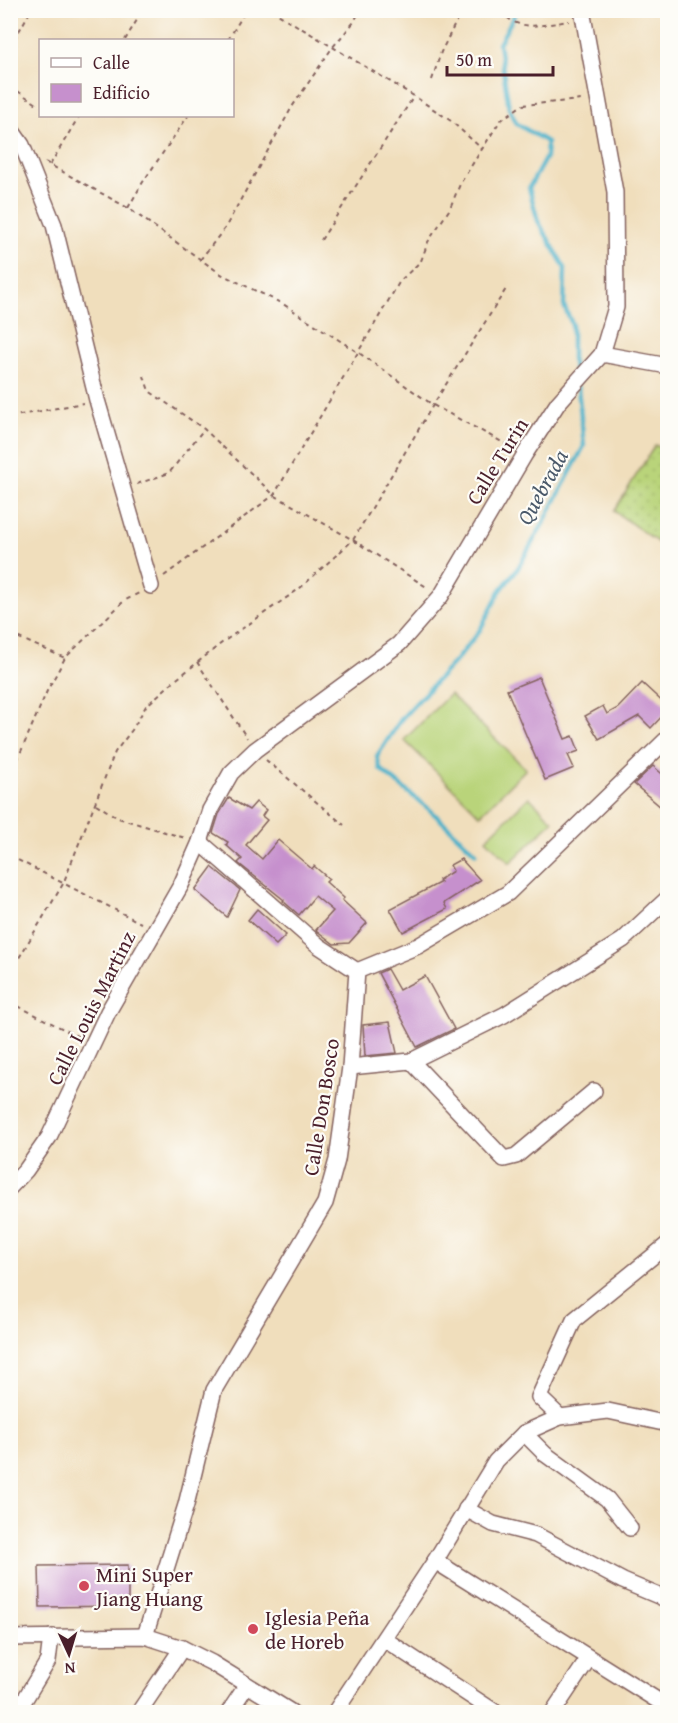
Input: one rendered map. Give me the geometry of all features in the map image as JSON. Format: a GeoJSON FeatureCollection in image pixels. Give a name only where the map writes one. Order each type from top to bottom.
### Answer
{"type":"FeatureCollection","features":[{"type":"Feature","properties":{"kind":"street","name":"Calle Turin"},"geometry":{"type":"LineString","coordinates":[[200,842],[210,810],[231,773],[255,750],[399,644],[441,596],[558,403],[602,354],[616,307],[615,192],[583,15]]}},
{"type":"Feature","properties":{"kind":"street"},"geometry":{"type":"LineString","coordinates":[[10,128],[24,150],[54,225],[97,400],[151,586]]}},
{"type":"Feature","properties":{"kind":"street"},"geometry":{"type":"LineString","coordinates":[[602,354],[668,366]]}},
{"type":"Feature","properties":{"kind":"street"},"geometry":{"type":"LineString","coordinates":[[200,842],[319,946],[357,971],[418,946],[508,893],[668,738]]}},
{"type":"Feature","properties":{"kind":"street","name":"Calle Louis Martinz"},"geometry":{"type":"LineString","coordinates":[[10,1187],[26,1170],[49,1137],[108,1012],[181,885],[200,842]]}},
{"type":"Feature","properties":{"kind":"street"},"geometry":{"type":"LineString","coordinates":[[351,1067],[411,1061],[504,1015],[623,940],[668,897]]}},
{"type":"Feature","properties":{"kind":"street","name":"Calle Don Bosco"},"geometry":{"type":"LineString","coordinates":[[145,1636],[186,1505],[214,1390],[325,1203],[337,1160],[351,1067],[357,971]]}},
{"type":"Feature","properties":{"kind":"street"},"geometry":{"type":"LineString","coordinates":[[411,1061],[504,1159],[516,1156],[594,1091]]}},
{"type":"Feature","properties":{"kind":"street"},"geometry":{"type":"LineString","coordinates":[[560,1417],[539,1397],[574,1320],[668,1244]]}},
{"type":"Feature","properties":{"kind":"street"},"geometry":{"type":"LineString","coordinates":[[335,1713],[435,1561],[496,1461],[524,1433],[560,1417],[608,1412],[668,1424]]}},
{"type":"Feature","properties":{"kind":"street"},"geometry":{"type":"LineString","coordinates":[[524,1433],[545,1454],[607,1499],[630,1528]]}},
{"type":"Feature","properties":{"kind":"street"},"geometry":{"type":"LineString","coordinates":[[466,1509],[493,1524],[536,1535],[623,1581],[668,1600]]}},
{"type":"Feature","properties":{"kind":"street"},"geometry":{"type":"LineString","coordinates":[[435,1561],[668,1707]]}},
{"type":"Feature","properties":{"kind":"street"},"geometry":{"type":"LineString","coordinates":[[10,1638],[145,1636],[182,1648],[212,1663],[291,1713]]}},
{"type":"Feature","properties":{"kind":"street"},"geometry":{"type":"LineString","coordinates":[[17,1713],[48,1661],[51,1637]]}},
{"type":"Feature","properties":{"kind":"street"},"geometry":{"type":"LineString","coordinates":[[384,1639],[495,1713]]}},
{"type":"Feature","properties":{"kind":"street"},"geometry":{"type":"LineString","coordinates":[[139,1713],[182,1648]]}},
{"type":"Feature","properties":{"kind":"street"},"geometry":{"type":"LineString","coordinates":[[553,1713],[589,1658]]}},
{"type":"Feature","properties":{"kind":"street"},"geometry":{"type":"LineString","coordinates":[[229,1713],[247,1685]]}},
{"type":"Feature","properties":{"kind":"path"},"geometry":{"type":"LineString","coordinates":[[10,47],[31,10]]}},
{"type":"Feature","properties":{"kind":"path"},"geometry":{"type":"LineString","coordinates":[[126,39],[143,10]]}},
{"type":"Feature","properties":{"kind":"path"},"geometry":{"type":"LineString","coordinates":[[229,39],[246,10]]}},
{"type":"Feature","properties":{"kind":"path"},"geometry":{"type":"LineString","coordinates":[[271,10],[414,96],[451,121],[482,149]]}},
{"type":"Feature","properties":{"kind":"path"},"geometry":{"type":"LineString","coordinates":[[200,260],[225,228],[287,117],[332,48],[354,22],[360,10]]}},
{"type":"Feature","properties":{"kind":"path"},"geometry":{"type":"LineString","coordinates":[[432,80],[441,52],[462,10]]}},
{"type":"Feature","properties":{"kind":"path"},"geometry":{"type":"LineString","coordinates":[[502,10],[505,16],[521,25],[536,26],[583,15]]}},
{"type":"Feature","properties":{"kind":"path"},"geometry":{"type":"LineString","coordinates":[[10,86],[39,105]]}},
{"type":"Feature","properties":{"kind":"path"},"geometry":{"type":"LineString","coordinates":[[321,240],[414,96]]}},
{"type":"Feature","properties":{"kind":"path"},"geometry":{"type":"LineString","coordinates":[[10,777],[47,692],[65,658],[124,601],[151,586],[274,495],[400,281],[421,261],[429,242],[449,210],[461,182],[500,121],[522,105],[597,98]]}},
{"type":"Feature","properties":{"kind":"path"},"geometry":{"type":"LineString","coordinates":[[50,165],[78,117]]}},
{"type":"Feature","properties":{"kind":"path"},"geometry":{"type":"LineString","coordinates":[[128,208],[187,117]]}},
{"type":"Feature","properties":{"kind":"path"},"geometry":{"type":"LineString","coordinates":[[24,150],[128,208],[221,274],[283,304],[359,353],[433,405],[525,454]]}},
{"type":"Feature","properties":{"kind":"path"},"geometry":{"type":"LineString","coordinates":[[10,973],[63,884],[115,752],[132,730],[146,706],[223,642],[299,589],[353,540],[433,405],[506,289]]}},
{"type":"Feature","properties":{"kind":"path"},"geometry":{"type":"LineString","coordinates":[[144,376],[149,392],[204,429],[274,495],[353,540],[441,596]]}},
{"type":"Feature","properties":{"kind":"path"},"geometry":{"type":"LineString","coordinates":[[10,417],[97,400]]}},
{"type":"Feature","properties":{"kind":"path"},"geometry":{"type":"LineString","coordinates":[[122,489],[169,473],[204,429]]}},
{"type":"Feature","properties":{"kind":"path"},"geometry":{"type":"LineString","coordinates":[[10,634],[65,658]]}},
{"type":"Feature","properties":{"kind":"path"},"geometry":{"type":"LineString","coordinates":[[198,662],[255,750],[344,825]]}},
{"type":"Feature","properties":{"kind":"path"},"geometry":{"type":"LineString","coordinates":[[96,803],[118,818],[200,842]]}},
{"type":"Feature","properties":{"kind":"path"},"geometry":{"type":"LineString","coordinates":[[10,856],[155,930]]}},
{"type":"Feature","properties":{"kind":"path"},"geometry":{"type":"LineString","coordinates":[[10,1002],[93,1043]]}},
{"type":"Feature","properties":{"kind":"green space"},"geometry":{"type":"Polygon","coordinates":[[[655,445],[667,451],[667,549],[614,511],[655,445]]]}},
{"type":"Feature","properties":{"kind":"green space"},"geometry":{"type":"Polygon","coordinates":[[[450,694],[526,769],[480,815],[404,740],[450,694]]]}},
{"type":"Feature","properties":{"kind":"green space"},"geometry":{"type":"Polygon","coordinates":[[[529,797],[553,821],[510,863],[486,839],[529,797]]]}},
{"type":"Feature","properties":{"kind":"building"},"geometry":{"type":"Polygon","coordinates":[[[539,677],[565,739],[573,736],[579,751],[568,755],[574,768],[545,780],[507,690],[539,677]]]}},
{"type":"Feature","properties":{"kind":"building"},"geometry":{"type":"Polygon","coordinates":[[[642,683],[668,707],[668,710],[651,728],[639,716],[599,739],[585,716],[603,706],[607,714],[618,708],[642,683]]]}},
{"type":"Feature","properties":{"kind":"building"},"geometry":{"type":"Polygon","coordinates":[[[653,766],[668,779],[668,813],[634,784],[653,766]]]}},
{"type":"Feature","properties":{"kind":"building"},"geometry":{"type":"Polygon","coordinates":[[[229,798],[249,810],[256,802],[266,810],[262,816],[267,820],[246,845],[262,859],[278,840],[312,869],[314,866],[329,879],[326,882],[367,923],[349,943],[334,944],[316,930],[333,911],[315,896],[299,915],[238,863],[242,859],[226,845],[228,842],[213,833],[219,814],[229,798]]]}},
{"type":"Feature","properties":{"kind":"building"},"geometry":{"type":"Polygon","coordinates":[[[461,859],[480,880],[444,903],[447,909],[403,932],[390,909],[441,882],[439,880],[453,871],[450,865],[461,859]]]}},
{"type":"Feature","properties":{"kind":"building"},"geometry":{"type":"Polygon","coordinates":[[[212,867],[240,890],[227,917],[195,890],[212,867]]]}},
{"type":"Feature","properties":{"kind":"building"},"geometry":{"type":"Polygon","coordinates":[[[257,909],[286,935],[276,945],[248,920],[257,909]]]}},
{"type":"Feature","properties":{"kind":"building"},"geometry":{"type":"Polygon","coordinates":[[[387,969],[399,990],[425,976],[454,1029],[417,1047],[378,973],[387,969]]]}},
{"type":"Feature","properties":{"kind":"building"},"geometry":{"type":"Polygon","coordinates":[[[390,1022],[397,1053],[365,1056],[363,1025],[390,1022]]]}},
{"type":"Feature","properties":{"kind":"building","name":"Mini Super Jiang Huang"},"geometry":{"type":"Polygon","coordinates":[[[128,1565],[128,1606],[40,1607],[39,1566],[128,1565]]]}},
{"type":"Feature","properties":{"kind":"waterway","name":"Quebrada"},"geometry":{"type":"LineString","coordinates":[[517,10],[499,44],[509,108],[517,124],[547,142],[546,157],[529,188],[538,221],[565,268],[564,306],[572,324],[572,359],[576,377]]}},
{"type":"Feature","properties":{"kind":"waterway","name":"Quebrada"},"geometry":{"type":"LineString","coordinates":[[476,853],[429,809],[380,769],[377,756],[402,718],[456,660],[480,630],[500,591],[518,568],[544,522],[584,446],[578,388]]}},
{"type":"Feature","properties":{"kind":"place","name":"Mini Super Jiang Huang"},"geometry":{"type":"Point","coordinates":[84,1586]}},
{"type":"Feature","properties":{"kind":"place","name":"Iglesia Peña de Horeb"},"geometry":{"type":"Point","coordinates":[253,1629]}}]}
